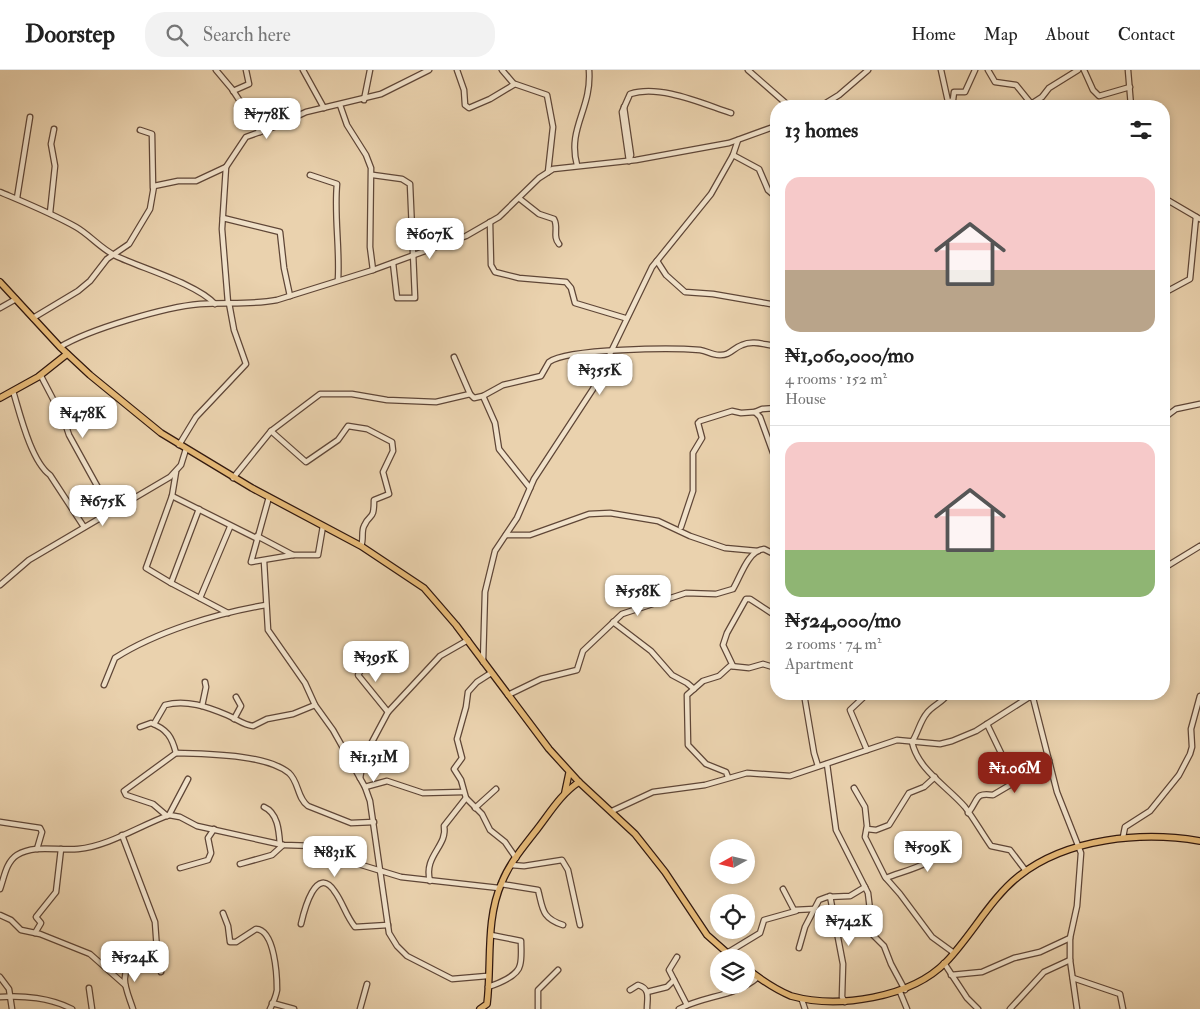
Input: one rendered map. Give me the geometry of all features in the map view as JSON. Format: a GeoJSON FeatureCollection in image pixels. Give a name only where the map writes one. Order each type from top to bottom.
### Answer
{"type":"FeatureCollection","features":[{"type":"Feature","properties":{"kind":"main road"},"geometry":{"type":"LineString","coordinates":[[0,282],[67,354],[161,433],[233,478],[361,546],[424,588],[440,604],[569,773],[612,811],[650,850],[692,916],[707,935],[723,949]]}},
{"type":"Feature","properties":{"kind":"main road"},"geometry":{"type":"LineString","coordinates":[[0,398],[41,376],[67,354]]}},
{"type":"Feature","properties":{"kind":"main road"},"geometry":{"type":"LineString","coordinates":[[565,792],[569,773]]}},
{"type":"Feature","properties":{"kind":"main road"},"geometry":{"type":"LineString","coordinates":[[480,1009],[488,1006],[487,976],[491,935],[500,886],[511,865],[565,792],[579,782]]}},
{"type":"Feature","properties":{"kind":"main road"},"geometry":{"type":"LineString","coordinates":[[755,975],[774,988],[802,1000],[826,1004],[874,1000],[903,991],[929,977],[954,953],[1006,888],[1026,871],[1051,858],[1079,847],[1122,837],[1164,836],[1200,841]]}},
{"type":"Feature","properties":{"kind":"street"},"geometry":{"type":"LineString","coordinates":[[216,70],[233,91],[260,132]]}},
{"type":"Feature","properties":{"kind":"street"},"geometry":{"type":"LineString","coordinates":[[233,91],[249,84],[246,70]]}},
{"type":"Feature","properties":{"kind":"street"},"geometry":{"type":"LineString","coordinates":[[303,70],[324,108]]}},
{"type":"Feature","properties":{"kind":"street"},"geometry":{"type":"LineString","coordinates":[[364,100],[370,70]]}},
{"type":"Feature","properties":{"kind":"street"},"geometry":{"type":"LineString","coordinates":[[179,445],[196,417],[246,364],[234,330],[228,303],[222,243],[226,167],[246,137],[301,114],[364,100],[381,94],[429,70]]}},
{"type":"Feature","properties":{"kind":"street"},"geometry":{"type":"LineString","coordinates":[[457,70],[464,90],[465,105],[469,108],[490,99],[514,84]]}},
{"type":"Feature","properties":{"kind":"street"},"geometry":{"type":"LineString","coordinates":[[502,70],[514,84],[538,90],[548,96],[552,127],[548,172]]}},
{"type":"Feature","properties":{"kind":"street"},"geometry":{"type":"LineString","coordinates":[[577,165],[574,139],[589,92],[589,70]]}},
{"type":"Feature","properties":{"kind":"street"},"geometry":{"type":"LineString","coordinates":[[748,70],[782,100]]}},
{"type":"Feature","properties":{"kind":"street"},"geometry":{"type":"LineString","coordinates":[[830,100],[868,70]]}},
{"type":"Feature","properties":{"kind":"street"},"geometry":{"type":"LineString","coordinates":[[941,70],[948,100]]}},
{"type":"Feature","properties":{"kind":"street"},"geometry":{"type":"LineString","coordinates":[[953,100],[954,91],[965,92],[975,70]]}},
{"type":"Feature","properties":{"kind":"street"},"geometry":{"type":"LineString","coordinates":[[988,70],[992,80],[1016,85],[1027,100]]}},
{"type":"Feature","properties":{"kind":"street"},"geometry":{"type":"LineString","coordinates":[[1038,100],[1049,88],[1078,70]]}},
{"type":"Feature","properties":{"kind":"street"},"geometry":{"type":"LineString","coordinates":[[1084,70],[1093,90],[1099,96],[1130,87]]}},
{"type":"Feature","properties":{"kind":"street"},"geometry":{"type":"LineString","coordinates":[[1128,70],[1131,100]]}},
{"type":"Feature","properties":{"kind":"street"},"geometry":{"type":"LineString","coordinates":[[629,161],[631,155],[624,107],[630,94],[657,93],[680,96],[731,114]]}},
{"type":"Feature","properties":{"kind":"street"},"geometry":{"type":"LineString","coordinates":[[340,105],[350,132],[366,155],[372,175],[370,247],[373,270]]}},
{"type":"Feature","properties":{"kind":"street"},"geometry":{"type":"LineString","coordinates":[[17,198],[30,117]]}},
{"type":"Feature","properties":{"kind":"street"},"geometry":{"type":"LineString","coordinates":[[60,347],[80,336],[166,310],[228,303],[258,303],[290,296],[413,256],[466,236],[490,222],[520,199],[548,172],[577,165],[629,161],[738,140],[770,128]]}},
{"type":"Feature","properties":{"kind":"street"},"geometry":{"type":"LineString","coordinates":[[50,213],[55,160],[51,144],[54,129]]}},
{"type":"Feature","properties":{"kind":"street"},"geometry":{"type":"LineString","coordinates":[[33,318],[90,281],[113,255],[129,244],[150,209],[153,188],[152,134],[140,130]]}},
{"type":"Feature","properties":{"kind":"street"},"geometry":{"type":"LineString","coordinates":[[483,662],[484,592],[495,551],[516,518],[530,488],[593,389],[626,318],[657,261],[699,212],[733,155],[738,140]]}},
{"type":"Feature","properties":{"kind":"street"},"geometry":{"type":"LineString","coordinates":[[733,155],[759,170],[770,192]]}},
{"type":"Feature","properties":{"kind":"street"},"geometry":{"type":"LineString","coordinates":[[153,188],[173,182],[196,181],[226,167]]}},
{"type":"Feature","properties":{"kind":"street"},"geometry":{"type":"LineString","coordinates":[[310,175],[336,184],[335,204],[339,250],[338,280]]}},
{"type":"Feature","properties":{"kind":"street"},"geometry":{"type":"LineString","coordinates":[[372,175],[402,179],[409,183],[415,298],[397,298],[393,263]]}},
{"type":"Feature","properties":{"kind":"street"},"geometry":{"type":"LineString","coordinates":[[0,192],[50,213],[77,228],[113,255],[180,283],[215,304]]}},
{"type":"Feature","properties":{"kind":"street"},"geometry":{"type":"LineString","coordinates":[[520,199],[539,214],[554,219],[556,223],[555,236],[559,244]]}},
{"type":"Feature","properties":{"kind":"street"},"geometry":{"type":"LineString","coordinates":[[1170,202],[1198,218],[1191,276],[1188,280],[1170,290]]}},
{"type":"Feature","properties":{"kind":"street"},"geometry":{"type":"LineString","coordinates":[[223,218],[280,232],[284,268],[290,296]]}},
{"type":"Feature","properties":{"kind":"street"},"geometry":{"type":"LineString","coordinates":[[490,222],[490,265],[495,272],[518,278],[566,282],[571,288],[575,303],[626,318]]}},
{"type":"Feature","properties":{"kind":"street"},"geometry":{"type":"LineString","coordinates":[[657,261],[675,285],[685,292],[725,296],[770,304]]}},
{"type":"Feature","properties":{"kind":"street"},"geometry":{"type":"LineString","coordinates":[[0,308],[16,299]]}},
{"type":"Feature","properties":{"kind":"street"},"geometry":{"type":"LineString","coordinates":[[454,357],[470,394],[474,398],[483,396],[503,385],[541,376],[552,360],[620,349],[701,350],[720,355],[732,352],[741,345],[748,343],[770,345]]}},
{"type":"Feature","properties":{"kind":"street"},"geometry":{"type":"LineString","coordinates":[[41,376],[64,420],[69,435],[100,493],[113,511]]}},
{"type":"Feature","properties":{"kind":"street"},"geometry":{"type":"LineString","coordinates":[[13,391],[26,432],[43,469],[50,475],[84,527]]}},
{"type":"Feature","properties":{"kind":"street"},"geometry":{"type":"LineString","coordinates":[[233,478],[271,431],[314,398],[326,392],[387,400],[436,402],[470,394]]}},
{"type":"Feature","properties":{"kind":"street"},"geometry":{"type":"LineString","coordinates":[[483,396],[495,423],[499,449],[530,488]]}},
{"type":"Feature","properties":{"kind":"street"},"geometry":{"type":"LineString","coordinates":[[1170,414],[1179,408],[1200,404]]}},
{"type":"Feature","properties":{"kind":"street"},"geometry":{"type":"LineString","coordinates":[[681,527],[693,491],[694,453],[702,438],[698,422],[732,411],[744,414],[770,408]]}},
{"type":"Feature","properties":{"kind":"street"},"geometry":{"type":"LineString","coordinates":[[755,412],[760,416],[770,444]]}},
{"type":"Feature","properties":{"kind":"street"},"geometry":{"type":"LineString","coordinates":[[271,431],[306,462],[338,440],[348,426],[367,430],[392,442],[394,450],[383,472],[389,494],[374,500],[374,513],[364,526],[364,540],[361,546]]}},
{"type":"Feature","properties":{"kind":"street"},"geometry":{"type":"LineString","coordinates":[[0,585],[29,560],[176,472],[181,465],[186,450]]}},
{"type":"Feature","properties":{"kind":"street"},"geometry":{"type":"LineString","coordinates":[[176,472],[172,496],[146,568],[228,613]]}},
{"type":"Feature","properties":{"kind":"street"},"geometry":{"type":"LineString","coordinates":[[172,496],[230,527],[294,555]]}},
{"type":"Feature","properties":{"kind":"street"},"geometry":{"type":"LineString","coordinates":[[269,498],[250,561],[264,561],[294,555],[318,555],[323,526]]}},
{"type":"Feature","properties":{"kind":"street"},"geometry":{"type":"LineString","coordinates":[[171,582],[199,509]]}},
{"type":"Feature","properties":{"kind":"street"},"geometry":{"type":"LineString","coordinates":[[506,535],[530,535],[592,513],[610,513],[658,521],[690,536],[725,548],[758,551],[764,549],[770,552]]}},
{"type":"Feature","properties":{"kind":"street"},"geometry":{"type":"LineString","coordinates":[[200,598],[230,527]]}},
{"type":"Feature","properties":{"kind":"street"},"geometry":{"type":"LineString","coordinates":[[1170,564],[1200,546]]}},
{"type":"Feature","properties":{"kind":"street"},"geometry":{"type":"LineString","coordinates":[[508,695],[540,680],[577,670],[583,651],[622,614],[686,593],[716,594],[733,590],[744,568],[758,551]]}},
{"type":"Feature","properties":{"kind":"street"},"geometry":{"type":"LineString","coordinates":[[264,561],[268,630],[297,671],[315,705],[333,730],[365,786],[374,822],[391,937],[402,953],[448,977],[487,976]]}},
{"type":"Feature","properties":{"kind":"street"},"geometry":{"type":"LineString","coordinates":[[733,666],[723,645],[727,633],[746,599],[750,599],[770,612]]}},
{"type":"Feature","properties":{"kind":"street"},"geometry":{"type":"LineString","coordinates":[[104,685],[116,657],[145,642],[228,613],[266,605]]}},
{"type":"Feature","properties":{"kind":"street"},"geometry":{"type":"LineString","coordinates":[[613,622],[651,651],[667,670],[694,689]]}},
{"type":"Feature","properties":{"kind":"street"},"geometry":{"type":"LineString","coordinates":[[360,780],[364,757],[388,712],[440,656],[468,640]]}},
{"type":"Feature","properties":{"kind":"street"},"geometry":{"type":"LineString","coordinates":[[380,654],[368,659],[358,675],[388,712]]}},
{"type":"Feature","properties":{"kind":"street"},"geometry":{"type":"LineString","coordinates":[[728,777],[726,772],[706,764],[688,745],[685,701],[687,695],[703,681],[719,676],[733,666],[749,668],[763,664],[770,666]]}},
{"type":"Feature","properties":{"kind":"street"},"geometry":{"type":"LineString","coordinates":[[491,673],[469,688],[460,725],[458,746],[462,758],[454,767],[461,780],[466,798],[486,821],[490,830],[505,842],[516,858]]}},
{"type":"Feature","properties":{"kind":"street"},"geometry":{"type":"LineString","coordinates":[[202,706],[206,687],[205,682]]}},
{"type":"Feature","properties":{"kind":"street"},"geometry":{"type":"LineString","coordinates":[[1122,837],[1126,827],[1150,811],[1179,775],[1190,754],[1192,746],[1191,728],[1200,696]]}},
{"type":"Feature","properties":{"kind":"street"},"geometry":{"type":"LineString","coordinates":[[234,719],[241,706],[236,698]]}},
{"type":"Feature","properties":{"kind":"street"},"geometry":{"type":"LineString","coordinates":[[805,700],[818,766]]}},
{"type":"Feature","properties":{"kind":"street"},"geometry":{"type":"LineString","coordinates":[[861,700],[850,710],[867,750]]}},
{"type":"Feature","properties":{"kind":"street"},"geometry":{"type":"LineString","coordinates":[[912,742],[926,713],[943,700]]}},
{"type":"Feature","properties":{"kind":"street"},"geometry":{"type":"LineString","coordinates":[[612,811],[653,792],[705,784],[747,773],[790,776],[897,740],[940,744],[976,731],[1023,700]]}},
{"type":"Feature","properties":{"kind":"street"},"geometry":{"type":"LineString","coordinates":[[1034,700],[1057,792],[1079,847],[1082,864],[1078,882],[1077,906],[1070,938],[1070,960],[1077,1009]]}},
{"type":"Feature","properties":{"kind":"street"},"geometry":{"type":"LineString","coordinates":[[154,724],[165,705],[188,703],[202,706],[255,726],[266,719],[294,714],[315,705]]}},
{"type":"Feature","properties":{"kind":"street"},"geometry":{"type":"LineString","coordinates":[[140,727],[146,723],[154,724],[170,735],[176,753]]}},
{"type":"Feature","properties":{"kind":"street"},"geometry":{"type":"LineString","coordinates":[[987,724],[1000,753]]}},
{"type":"Feature","properties":{"kind":"street"},"geometry":{"type":"LineString","coordinates":[[912,742],[922,764],[968,812],[991,846],[1010,850],[1026,871]]}},
{"type":"Feature","properties":{"kind":"street"},"geometry":{"type":"LineString","coordinates":[[374,822],[351,823],[308,806],[304,803],[292,776],[270,763],[176,753],[124,790],[126,795],[152,804],[168,815],[180,817],[197,826],[282,845],[316,846],[332,856],[381,872],[430,881],[538,890],[541,906],[547,917],[563,924]]}},
{"type":"Feature","properties":{"kind":"street"},"geometry":{"type":"LineString","coordinates":[[968,812],[980,795],[986,792],[993,795],[1010,786],[1014,769],[1049,760]]}},
{"type":"Feature","properties":{"kind":"street"},"geometry":{"type":"LineString","coordinates":[[827,764],[836,830],[868,894],[873,935],[884,946],[903,991],[907,1009]]}},
{"type":"Feature","properties":{"kind":"street"},"geometry":{"type":"LineString","coordinates":[[867,829],[876,830],[890,825],[909,794],[924,787],[935,777]]}},
{"type":"Feature","properties":{"kind":"street"},"geometry":{"type":"LineString","coordinates":[[0,889],[8,864],[17,855],[37,849],[84,848],[122,835],[168,815],[188,779]]}},
{"type":"Feature","properties":{"kind":"street"},"geometry":{"type":"LineString","coordinates":[[365,786],[387,782],[424,793],[463,792]]}},
{"type":"Feature","properties":{"kind":"street"},"geometry":{"type":"LineString","coordinates":[[854,788],[865,807],[866,837],[886,878],[932,937],[954,953]]}},
{"type":"Feature","properties":{"kind":"street"},"geometry":{"type":"LineString","coordinates":[[475,808],[496,790]]}},
{"type":"Feature","properties":{"kind":"street"},"geometry":{"type":"LineString","coordinates":[[430,881],[428,866],[446,834],[444,826],[466,798]]}},
{"type":"Feature","properties":{"kind":"street"},"geometry":{"type":"LineString","coordinates":[[264,807],[269,809],[275,818],[282,845]]}},
{"type":"Feature","properties":{"kind":"street"},"geometry":{"type":"LineString","coordinates":[[0,822],[40,828],[42,832],[37,849]]}},
{"type":"Feature","properties":{"kind":"street"},"geometry":{"type":"LineString","coordinates":[[180,868],[208,860],[211,853],[208,838],[214,830]]}},
{"type":"Feature","properties":{"kind":"street"},"geometry":{"type":"LineString","coordinates":[[122,835],[155,922],[157,950],[162,972]]}},
{"type":"Feature","properties":{"kind":"street"},"geometry":{"type":"LineString","coordinates":[[886,878],[934,859],[942,853],[948,843]]}},
{"type":"Feature","properties":{"kind":"street"},"geometry":{"type":"LineString","coordinates":[[240,864],[272,855],[282,845]]}},
{"type":"Feature","properties":{"kind":"street"},"geometry":{"type":"LineString","coordinates":[[35,933],[41,922],[36,917],[52,898],[57,888],[61,849]]}},
{"type":"Feature","properties":{"kind":"street"},"geometry":{"type":"LineString","coordinates":[[511,865],[524,866],[562,860],[568,870],[580,925]]}},
{"type":"Feature","properties":{"kind":"street"},"geometry":{"type":"LineString","coordinates":[[0,869],[6,870]]}},
{"type":"Feature","properties":{"kind":"street"},"geometry":{"type":"LineString","coordinates":[[300,924],[311,892],[317,885],[323,884],[334,890],[355,926],[388,925]]}},
{"type":"Feature","properties":{"kind":"street"},"geometry":{"type":"LineString","coordinates":[[799,948],[819,900],[830,896],[850,896],[865,887]]}},
{"type":"Feature","properties":{"kind":"street"},"geometry":{"type":"LineString","coordinates":[[784,889],[792,909],[796,911]]}},
{"type":"Feature","properties":{"kind":"street"},"geometry":{"type":"LineString","coordinates":[[830,896],[843,964],[842,997],[846,1003]]}},
{"type":"Feature","properties":{"kind":"street"},"geometry":{"type":"LineString","coordinates":[[734,949],[760,933],[764,920],[796,911],[814,909]]}},
{"type":"Feature","properties":{"kind":"street"},"geometry":{"type":"LineString","coordinates":[[223,913],[228,926],[230,942],[236,942],[248,933],[260,929],[271,944],[275,962],[277,990],[270,1009]]}},
{"type":"Feature","properties":{"kind":"street"},"geometry":{"type":"LineString","coordinates":[[0,916],[11,920],[20,930],[35,933],[90,954],[125,985]]}},
{"type":"Feature","properties":{"kind":"street"},"geometry":{"type":"LineString","coordinates":[[488,987],[505,980],[521,964],[522,941],[491,935]]}},
{"type":"Feature","properties":{"kind":"street"},"geometry":{"type":"LineString","coordinates":[[951,975],[982,972],[1014,958],[1040,952],[1070,938]]}},
{"type":"Feature","properties":{"kind":"street"},"geometry":{"type":"LineString","coordinates":[[134,956],[124,973],[125,985],[134,1009]]}},
{"type":"Feature","properties":{"kind":"street"},"geometry":{"type":"LineString","coordinates":[[677,957],[669,969],[687,1005]]}},
{"type":"Feature","properties":{"kind":"street"},"geometry":{"type":"LineString","coordinates":[[1010,1009],[1044,972],[1070,960]]}},
{"type":"Feature","properties":{"kind":"street"},"geometry":{"type":"LineString","coordinates":[[944,964],[967,998],[978,1009]]}},
{"type":"Feature","properties":{"kind":"street"},"geometry":{"type":"LineString","coordinates":[[538,1009],[538,990],[558,970]]}},
{"type":"Feature","properties":{"kind":"street"},"geometry":{"type":"LineString","coordinates":[[0,977],[9,989],[12,1009]]}},
{"type":"Feature","properties":{"kind":"street"},"geometry":{"type":"LineString","coordinates":[[679,1009],[741,990],[758,977]]}},
{"type":"Feature","properties":{"kind":"street"},"geometry":{"type":"LineString","coordinates":[[1073,978],[1120,994],[1123,1009]]}},
{"type":"Feature","properties":{"kind":"street"},"geometry":{"type":"LineString","coordinates":[[647,992],[667,987],[674,980]]}},
{"type":"Feature","properties":{"kind":"street"},"geometry":{"type":"LineString","coordinates":[[360,1009],[367,984]]}},
{"type":"Feature","properties":{"kind":"street"},"geometry":{"type":"LineString","coordinates":[[630,990],[638,985],[647,992]]}},
{"type":"Feature","properties":{"kind":"street"},"geometry":{"type":"LineString","coordinates":[[89,988],[92,1009]]}},
{"type":"Feature","properties":{"kind":"street"},"geometry":{"type":"LineString","coordinates":[[647,992],[647,1009]]}},
{"type":"Feature","properties":{"kind":"street"},"geometry":{"type":"LineString","coordinates":[[0,997],[11,996],[58,1003],[72,1009]]}},
{"type":"Feature","properties":{"kind":"street"},"geometry":{"type":"LineString","coordinates":[[802,1000],[805,1009]]}},
{"type":"Feature","properties":{"kind":"street"},"geometry":{"type":"LineString","coordinates":[[272,1003],[294,1009]]}}]}
